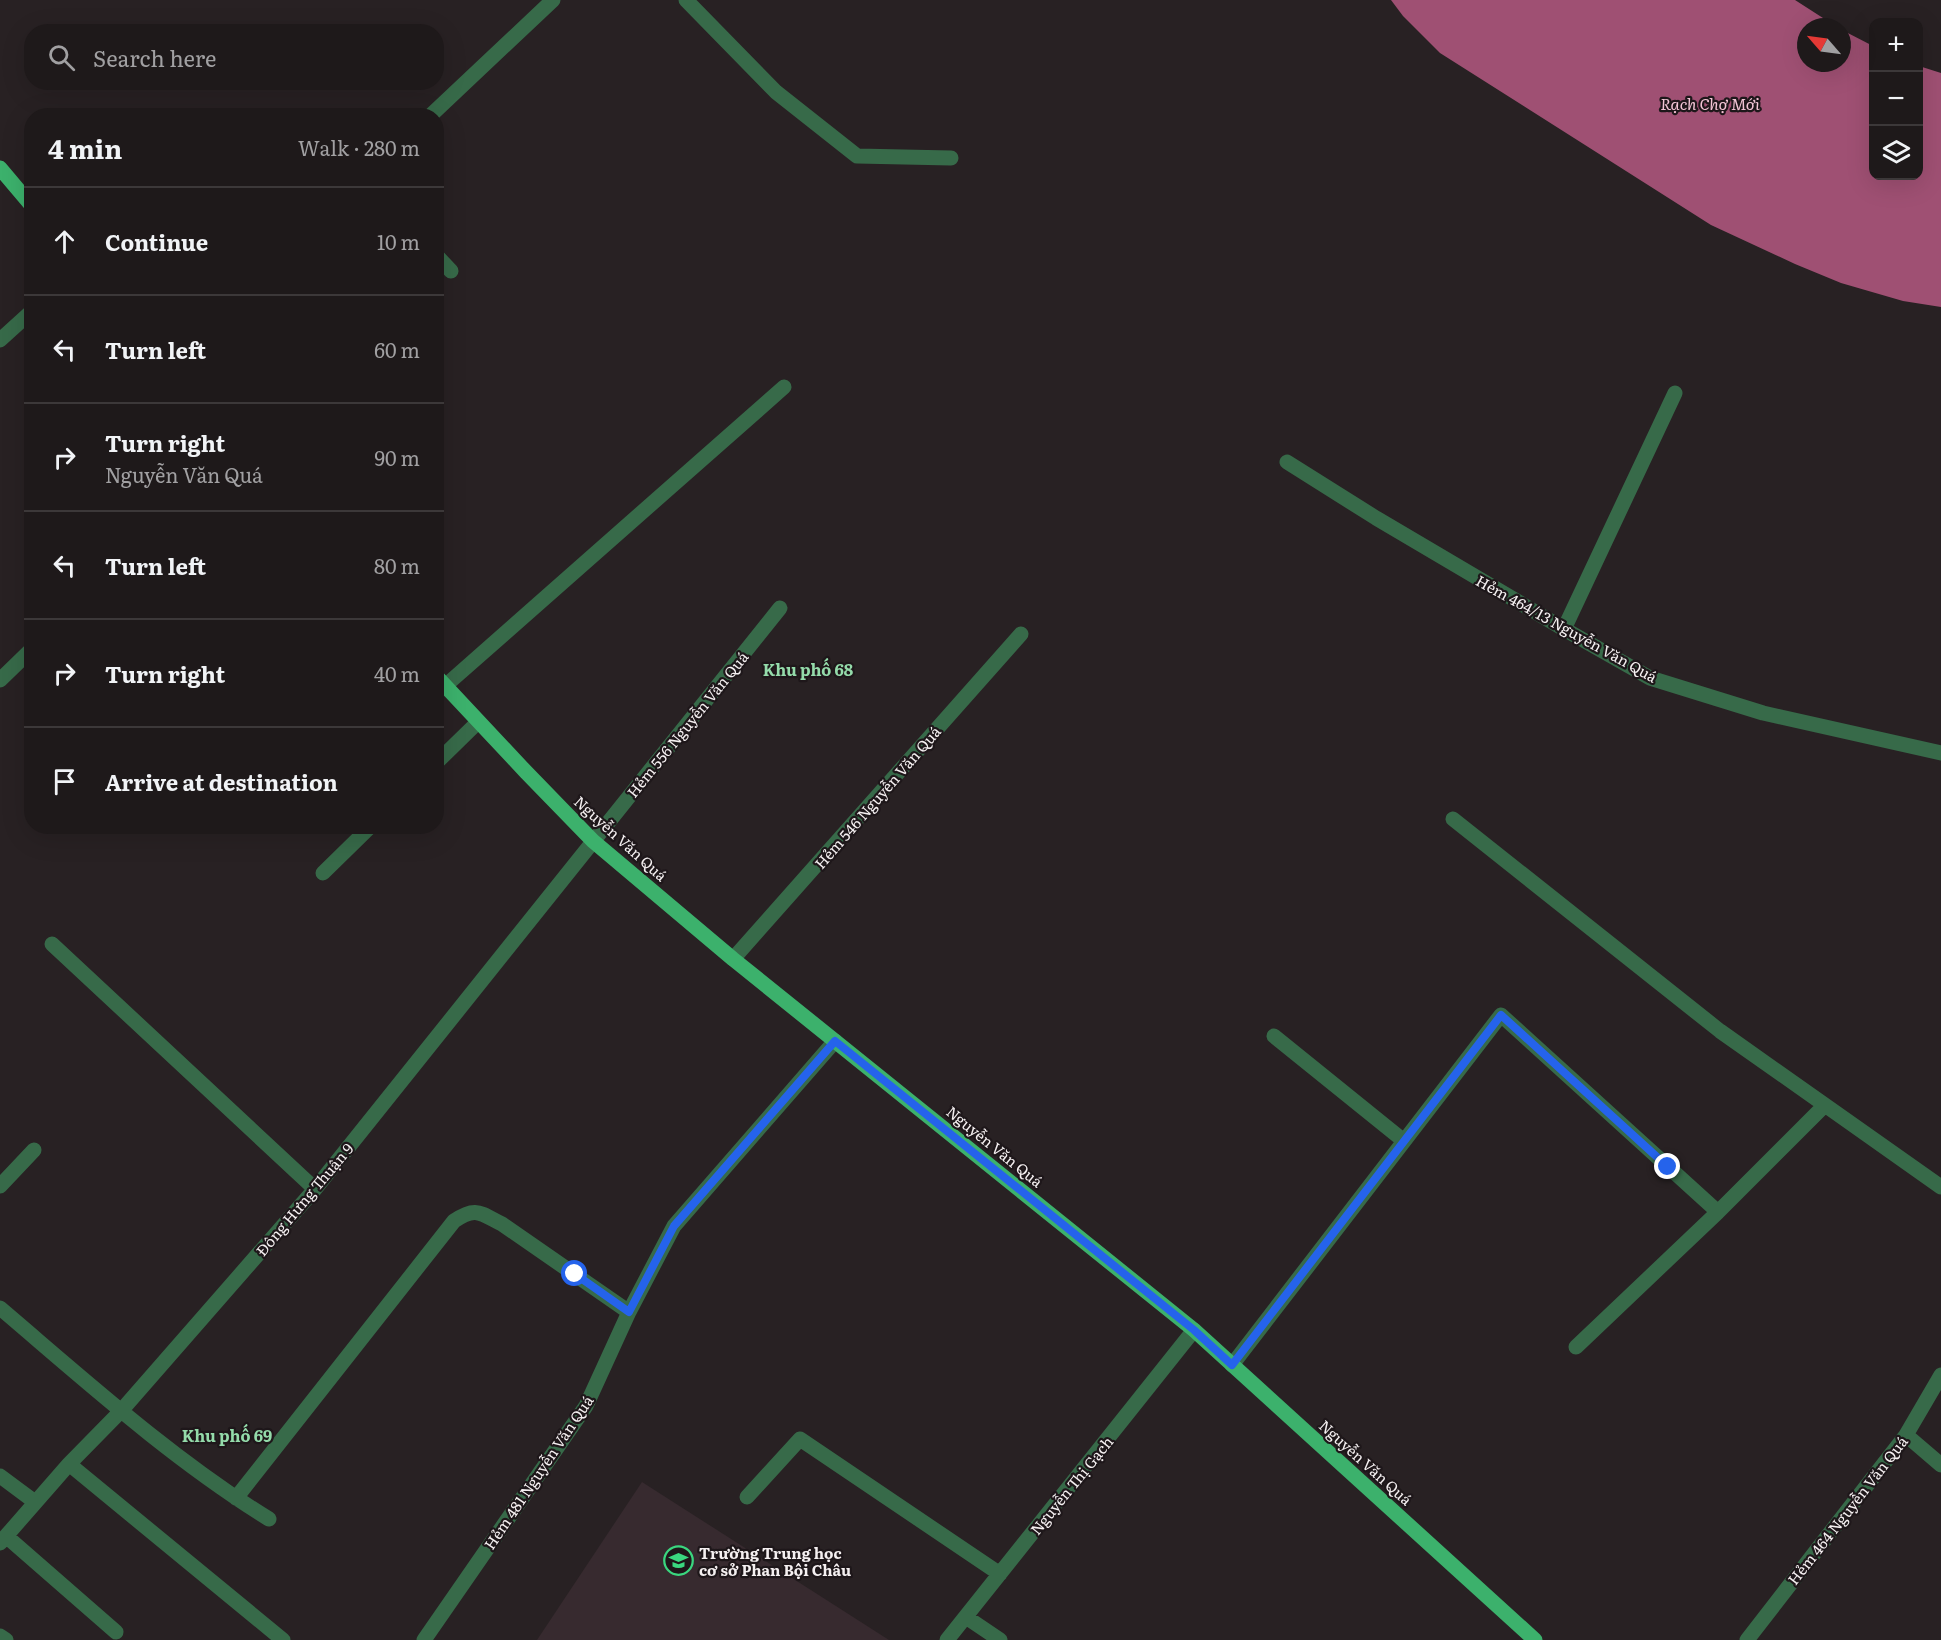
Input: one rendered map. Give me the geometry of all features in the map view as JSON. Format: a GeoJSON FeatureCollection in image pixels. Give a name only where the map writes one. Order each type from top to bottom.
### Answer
{"type":"FeatureCollection","features":[{"type":"Feature","properties":{"kind":"main road"},"geometry":{"type":"LineString","coordinates":[[0,168],[24,196]]}},
{"type":"Feature","properties":{"kind":"main road","name":"Nguyễn Văn Quá"},"geometry":{"type":"LineString","coordinates":[[444,684],[593,841],[733,959],[1194,1330],[1535,1640]]}},
{"type":"Feature","properties":{"kind":"street"},"geometry":{"type":"LineString","coordinates":[[438,108],[553,0]]}},
{"type":"Feature","properties":{"kind":"street"},"geometry":{"type":"LineString","coordinates":[[686,0],[776,92],[857,156],[951,158]]}},
{"type":"Feature","properties":{"kind":"street"},"geometry":{"type":"LineString","coordinates":[[444,264],[451,271]]}},
{"type":"Feature","properties":{"kind":"street"},"geometry":{"type":"LineString","coordinates":[[0,340],[24,318]]}},
{"type":"Feature","properties":{"kind":"street"},"geometry":{"type":"LineString","coordinates":[[444,678],[784,387]]}},
{"type":"Feature","properties":{"kind":"street"},"geometry":{"type":"LineString","coordinates":[[1564,629],[1675,393]]}},
{"type":"Feature","properties":{"kind":"street","name":"Hẻm 464/13 Nguyễn Văn Quá"},"geometry":{"type":"LineString","coordinates":[[1287,462],[1320,484],[1650,678],[1763,713],[1941,753]]}},
{"type":"Feature","properties":{"kind":"street","name":"Hẻm 556 Nguyễn Văn Quá"},"geometry":{"type":"LineString","coordinates":[[593,841],[780,608]]}},
{"type":"Feature","properties":{"kind":"street","name":"Hẻm 546 Nguyễn Văn Quá"},"geometry":{"type":"LineString","coordinates":[[733,959],[1021,634]]}},
{"type":"Feature","properties":{"kind":"street"},"geometry":{"type":"LineString","coordinates":[[0,680],[24,657]]}},
{"type":"Feature","properties":{"kind":"street"},"geometry":{"type":"LineString","coordinates":[[444,755],[478,722]]}},
{"type":"Feature","properties":{"kind":"street"},"geometry":{"type":"LineString","coordinates":[[1453,819],[1720,1031],[1941,1187]]}},
{"type":"Feature","properties":{"kind":"street"},"geometry":{"type":"LineString","coordinates":[[323,873],[363,834]]}},
{"type":"Feature","properties":{"kind":"street","name":"Đông Hưng Thuận 9"},"geometry":{"type":"LineString","coordinates":[[3,1540],[69,1464],[121,1411],[315,1189],[593,841]]}},
{"type":"Feature","properties":{"kind":"street"},"geometry":{"type":"LineString","coordinates":[[52,944],[315,1189]]}},
{"type":"Feature","properties":{"kind":"street"},"geometry":{"type":"LineString","coordinates":[[1232,1365],[1501,1015],[1718,1212]]}},
{"type":"Feature","properties":{"kind":"street"},"geometry":{"type":"LineString","coordinates":[[1274,1036],[1404,1141]]}},
{"type":"Feature","properties":{"kind":"street","name":"Hẻm 481 Nguyễn Văn Quá"},"geometry":{"type":"LineString","coordinates":[[424,1640],[586,1406],[629,1312],[674,1226],[835,1041]]}},
{"type":"Feature","properties":{"kind":"street"},"geometry":{"type":"LineString","coordinates":[[1576,1347],[1718,1212],[1825,1105]]}},
{"type":"Feature","properties":{"kind":"street"},"geometry":{"type":"LineString","coordinates":[[0,1186],[34,1150]]}},
{"type":"Feature","properties":{"kind":"street"},"geometry":{"type":"LineString","coordinates":[[236,1498],[454,1221],[464,1214],[473,1211],[502,1224],[629,1312]]}},
{"type":"Feature","properties":{"kind":"street"},"geometry":{"type":"LineString","coordinates":[[0,1308],[178,1457],[269,1519]]}},
{"type":"Feature","properties":{"kind":"street","name":"Nguyễn Thị Gạch"},"geometry":{"type":"LineString","coordinates":[[947,1640],[1194,1330]]}},
{"type":"Feature","properties":{"kind":"street","name":"Hẻm 464 Nguyễn Văn Quá"},"geometry":{"type":"LineString","coordinates":[[1747,1640],[1906,1435],[1941,1375]]}},
{"type":"Feature","properties":{"kind":"street"},"geometry":{"type":"LineString","coordinates":[[1906,1435],[1941,1465]]}},
{"type":"Feature","properties":{"kind":"street"},"geometry":{"type":"LineString","coordinates":[[747,1497],[800,1439],[1000,1574]]}},
{"type":"Feature","properties":{"kind":"street"},"geometry":{"type":"LineString","coordinates":[[69,1464],[283,1640]]}},
{"type":"Feature","properties":{"kind":"street"},"geometry":{"type":"LineString","coordinates":[[0,1476],[35,1502]]}},
{"type":"Feature","properties":{"kind":"street"},"geometry":{"type":"LineString","coordinates":[[3,1540],[116,1632]]}},
{"type":"Feature","properties":{"kind":"street"},"geometry":{"type":"LineString","coordinates":[[966,1617],[1000,1640]]}},
{"type":"Feature","properties":{"kind":"street"},"geometry":{"type":"LineString","coordinates":[[0,1636],[6,1640]]}},
{"type":"Feature","properties":{"kind":"shaded area","name":"Trường Trung học cơ sở Phan Bội Châu"},"geometry":{"type":"Polygon","coordinates":[[[642,1482],[889,1640],[537,1640],[642,1482]]]}},
{"type":"Feature","properties":{"kind":"water","name":"Rạch Chợ Mới"},"geometry":{"type":"Polygon","coordinates":[[[1391,0],[1795,0],[1823,18],[1797,18],[1797,72],[1851,72],[1851,35],[1869,44],[1869,180],[1923,180],[1923,67],[1941,73],[1941,307],[1903,301],[1841,283],[1711,225],[1440,53],[1403,16],[1391,0]]]}},
{"type":"Feature","properties":{"kind":"place","name":"Trường Trung học cơ sở Phan Bội Châu"},"geometry":{"type":"Point","coordinates":[678,1561]}},
{"type":"Feature","properties":{"kind":"district","name":"Khu phố 68"},"geometry":{"type":"Point","coordinates":[808,669]}},
{"type":"Feature","properties":{"kind":"district","name":"Khu phố 69"},"geometry":{"type":"Point","coordinates":[227,1435]}},
{"type":"Feature","properties":{"kind":"route"},"geometry":{"type":"LineString","coordinates":[[575,1274],[629,1312],[674,1226],[835,1041],[1194,1330],[1232,1365],[1501,1015],[1668,1167]]}}]}
